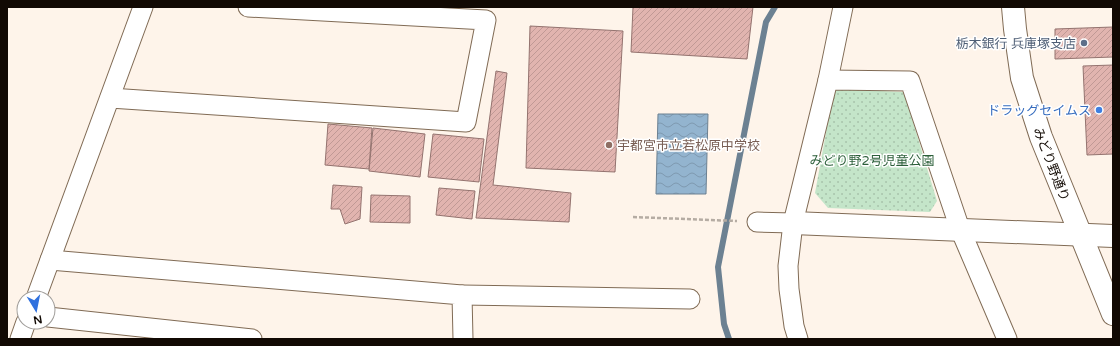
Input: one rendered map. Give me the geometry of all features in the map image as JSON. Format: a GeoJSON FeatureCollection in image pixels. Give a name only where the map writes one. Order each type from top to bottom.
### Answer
{"type":"FeatureCollection","features":[{"type":"Feature","properties":{"kind":"street"},"geometry":{"type":"LineString","coordinates":[[39,290],[143,7]]}},
{"type":"Feature","properties":{"kind":"street"},"geometry":{"type":"LineString","coordinates":[[110,98],[466,122],[486,20],[248,7]]}},
{"type":"Feature","properties":{"kind":"street"},"geometry":{"type":"LineString","coordinates":[[798,339],[794,326],[789,289],[788,266],[793,223],[828,80],[843,7]]}},
{"type":"Feature","properties":{"kind":"street","name":"みどり野通り"},"geometry":{"type":"LineString","coordinates":[[1013,7],[1022,78],[1041,137],[1113,314]]}},
{"type":"Feature","properties":{"kind":"street"},"geometry":{"type":"LineString","coordinates":[[828,80],[910,81],[960,229],[1007,339]]}},
{"type":"Feature","properties":{"kind":"street"},"geometry":{"type":"LineString","coordinates":[[750,222],[1113,236]]}},
{"type":"Feature","properties":{"kind":"street"},"geometry":{"type":"LineString","coordinates":[[50,260],[462,295],[690,299]]}},
{"type":"Feature","properties":{"kind":"street"},"geometry":{"type":"LineString","coordinates":[[462,295],[463,339]]}},
{"type":"Feature","properties":{"kind":"street"},"geometry":{"type":"LineString","coordinates":[[56,318],[252,339]]}},
{"type":"Feature","properties":{"kind":"path"},"geometry":{"type":"LineString","coordinates":[[633,218],[750,222]]}},
{"type":"Feature","properties":{"kind":"green space","name":"みどり野2号児童公園"},"geometry":{"type":"Polygon","coordinates":[[[834,89],[904,92],[937,201],[930,212],[828,208],[815,193],[834,89]]]}},
{"type":"Feature","properties":{"kind":"water"},"geometry":{"type":"Polygon","coordinates":[[[658,114],[708,114],[706,194],[656,194],[658,114]]]}},
{"type":"Feature","properties":{"kind":"building"},"geometry":{"type":"Polygon","coordinates":[[[633,7],[753,7],[747,59],[631,52],[633,7]]]}},
{"type":"Feature","properties":{"kind":"building"},"geometry":{"type":"Polygon","coordinates":[[[530,26],[623,31],[615,172],[526,168],[530,26]]]}},
{"type":"Feature","properties":{"kind":"building","name":"栃木銀行 兵庫塚支店"},"geometry":{"type":"Polygon","coordinates":[[[1113,27],[1113,57],[1055,59],[1055,29],[1113,27]]]}},
{"type":"Feature","properties":{"kind":"building","name":"ドラッグセイムス"},"geometry":{"type":"Polygon","coordinates":[[[1113,65],[1113,154],[1087,155],[1083,66],[1113,65]]]}},
{"type":"Feature","properties":{"kind":"building"},"geometry":{"type":"Polygon","coordinates":[[[496,71],[507,73],[493,185],[571,193],[569,222],[476,218],[496,71]]]}},
{"type":"Feature","properties":{"kind":"building"},"geometry":{"type":"Polygon","coordinates":[[[328,124],[372,128],[369,169],[325,165],[328,124]]]}},
{"type":"Feature","properties":{"kind":"building"},"geometry":{"type":"Polygon","coordinates":[[[373,128],[425,134],[420,177],[369,171],[373,128]]]}},
{"type":"Feature","properties":{"kind":"building"},"geometry":{"type":"Polygon","coordinates":[[[433,134],[484,139],[479,182],[428,177],[433,134]]]}},
{"type":"Feature","properties":{"kind":"building"},"geometry":{"type":"Polygon","coordinates":[[[333,185],[362,187],[360,219],[345,224],[340,209],[331,209],[333,185]]]}},
{"type":"Feature","properties":{"kind":"building"},"geometry":{"type":"Polygon","coordinates":[[[439,188],[475,191],[472,219],[436,215],[439,188]]]}},
{"type":"Feature","properties":{"kind":"building"},"geometry":{"type":"Polygon","coordinates":[[[371,195],[410,196],[410,223],[370,222],[371,195]]]}},
{"type":"Feature","properties":{"kind":"waterway"},"geometry":{"type":"LineString","coordinates":[[729,339],[724,324],[718,267],[766,22],[775,7]]}},
{"type":"Feature","properties":{"kind":"place","name":"栃木銀行 兵庫塚支店"},"geometry":{"type":"Point","coordinates":[1084,43]}},
{"type":"Feature","properties":{"kind":"place","name":"ドラッグセイムス"},"geometry":{"type":"Point","coordinates":[1099,110]}},
{"type":"Feature","properties":{"kind":"place","name":"宇都宮市立若松原中学校"},"geometry":{"type":"Point","coordinates":[609,145]}}]}
